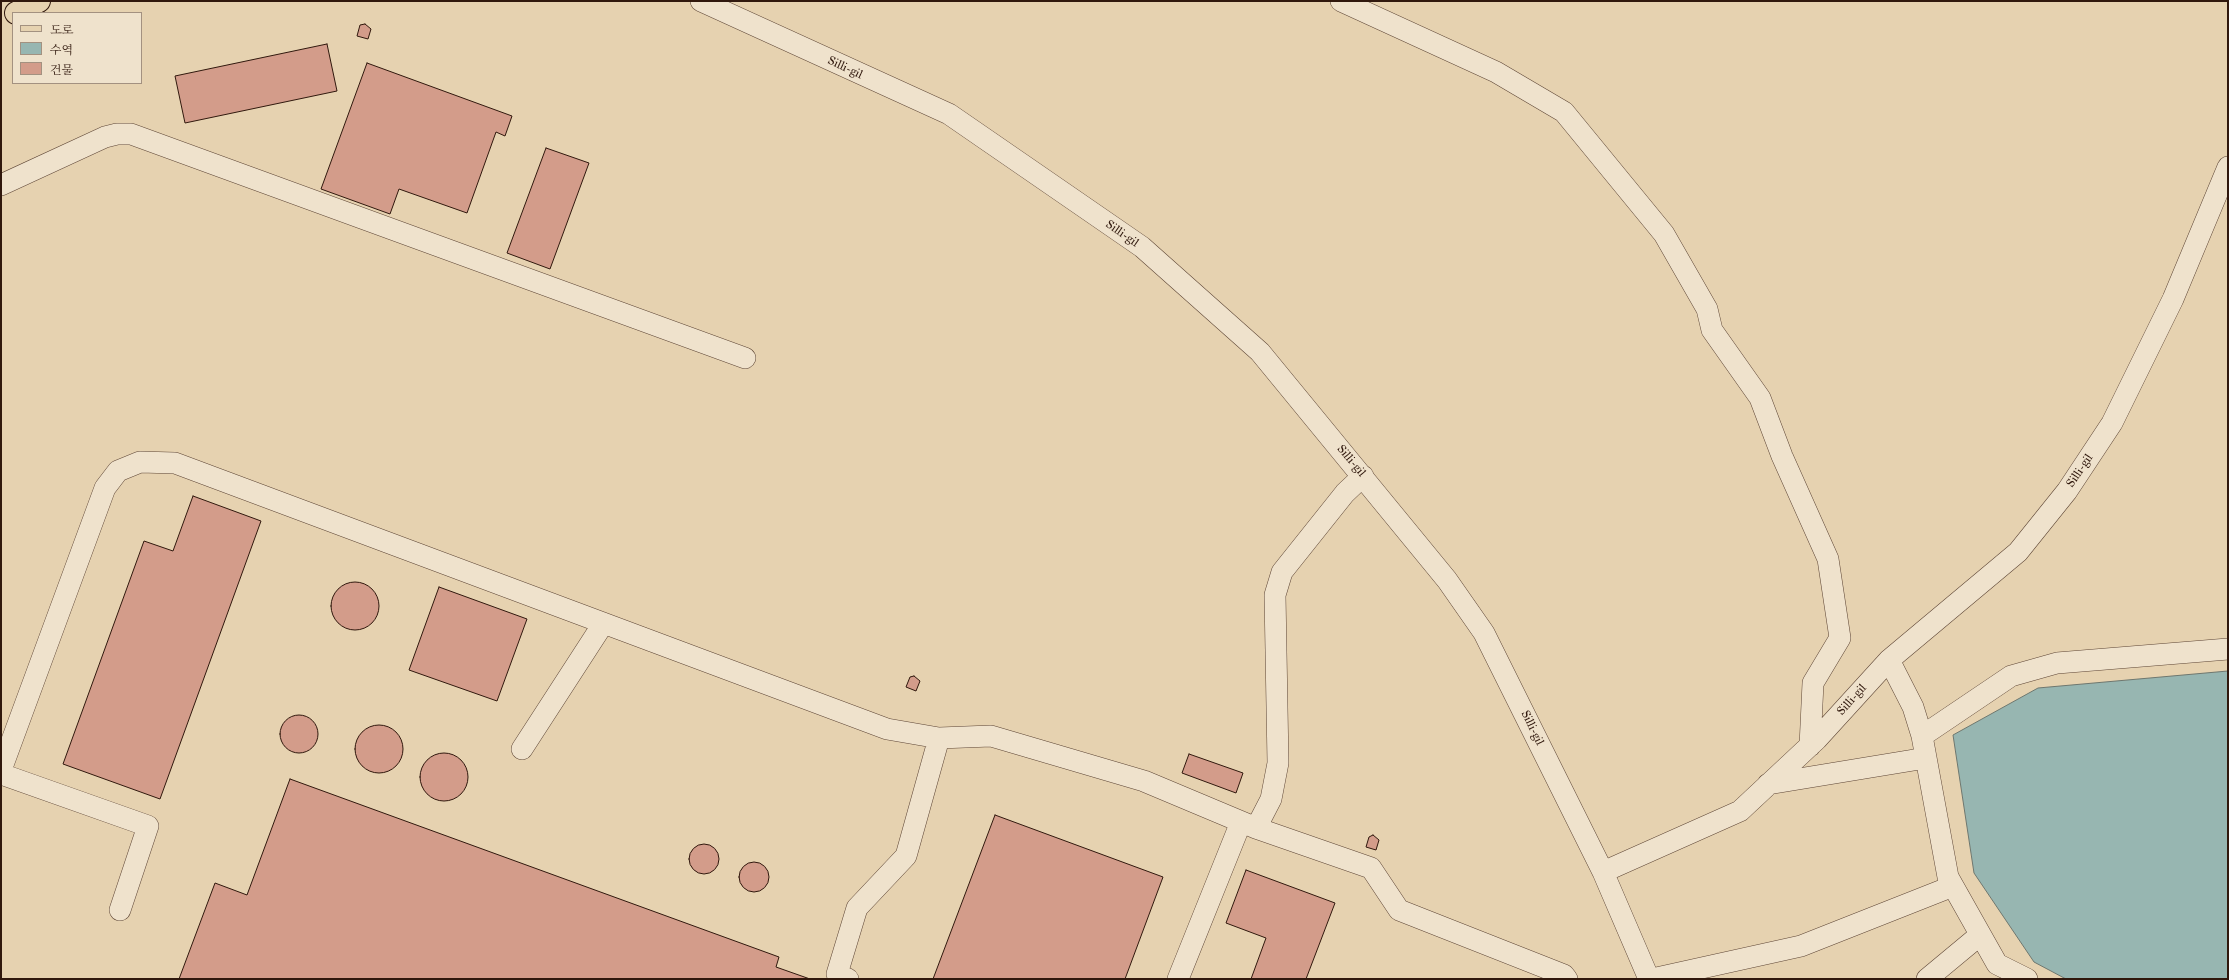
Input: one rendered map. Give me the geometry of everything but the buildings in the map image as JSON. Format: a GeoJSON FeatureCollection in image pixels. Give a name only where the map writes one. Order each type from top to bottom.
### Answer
{"type":"FeatureCollection","features":[{"type":"Feature","properties":{"kind":"main road"},"geometry":{"type":"LineString","coordinates":[[18,12],[40,1]]}},
{"type":"Feature","properties":{"kind":"main road"},"geometry":{"type":"LineString","coordinates":[[1,21],[12,15]]}},
{"type":"Feature","properties":{"kind":"street","name":"Silli-gil"},"geometry":{"type":"LineString","coordinates":[[701,1],[950,114],[1142,247],[1260,352],[1447,580],[1484,633],[1603,872],[1740,810],[1810,746],[1889,660],[2018,552],[2067,491],[2112,423],[2173,299],[2228,167]]}},
{"type":"Feature","properties":{"kind":"street"},"geometry":{"type":"LineString","coordinates":[[1341,1],[1496,72],[1564,112],[1664,234],[1708,309],[1712,330],[1760,398],[1782,456],[1828,559],[1840,638],[1813,683],[1810,746]]}},
{"type":"Feature","properties":{"kind":"street"},"geometry":{"type":"LineString","coordinates":[[1,185],[105,137],[117,134],[131,134],[745,358]]}},
{"type":"Feature","properties":{"kind":"street"},"geometry":{"type":"LineString","coordinates":[[1,770],[105,488],[118,471],[140,462],[175,464],[887,729],[939,738],[991,736],[1144,781],[1248,825],[1371,868],[1399,910],[1564,975],[1567,979]]}},
{"type":"Feature","properties":{"kind":"street"},"geometry":{"type":"LineString","coordinates":[[1178,979],[1248,825],[1272,799],[1278,763],[1275,595],[1282,572],[1345,493],[1363,476]]}},
{"type":"Feature","properties":{"kind":"street"},"geometry":{"type":"LineString","coordinates":[[522,748],[603,624]]}},
{"type":"Feature","properties":{"kind":"street"},"geometry":{"type":"LineString","coordinates":[[1922,736],[2010,676],[2057,663],[2228,649]]}},
{"type":"Feature","properties":{"kind":"street"},"geometry":{"type":"LineString","coordinates":[[1889,660],[1913,707],[1922,736],[1948,877],[1980,934],[1999,972],[2027,979]]}},
{"type":"Feature","properties":{"kind":"street"},"geometry":{"type":"LineString","coordinates":[[848,979],[837,974],[857,908],[906,856],[939,738]]}},
{"type":"Feature","properties":{"kind":"street"},"geometry":{"type":"LineString","coordinates":[[1768,784],[1926,758]]}},
{"type":"Feature","properties":{"kind":"street"},"geometry":{"type":"LineString","coordinates":[[1,774],[148,826],[120,910]]}},
{"type":"Feature","properties":{"kind":"street"},"geometry":{"type":"LineString","coordinates":[[1603,872],[1651,979],[1801,946],[1953,886]]}},
{"type":"Feature","properties":{"kind":"street"},"geometry":{"type":"LineString","coordinates":[[1927,979],[1980,934]]}},
{"type":"Feature","properties":{"kind":"water"},"geometry":{"type":"Polygon","coordinates":[[[2228,671],[2228,979],[2066,979],[2034,962],[1974,873],[1953,735],[2038,688],[2228,671]]]}}]}
